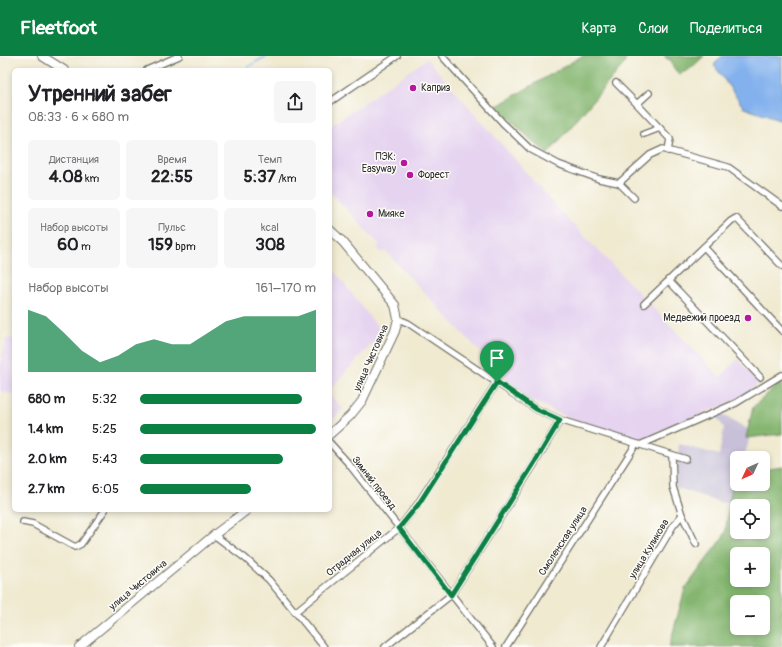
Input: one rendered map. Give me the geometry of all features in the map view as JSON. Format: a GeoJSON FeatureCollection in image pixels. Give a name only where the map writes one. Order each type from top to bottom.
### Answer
{"type":"FeatureCollection","features":[{"type":"Feature","properties":{"kind":"street"},"geometry":{"type":"LineString","coordinates":[[42,56],[61,68]]}},
{"type":"Feature","properties":{"kind":"street"},"geometry":{"type":"LineString","coordinates":[[152,68],[179,56]]}},
{"type":"Feature","properties":{"kind":"street"},"geometry":{"type":"LineString","coordinates":[[332,101],[397,56]]}},
{"type":"Feature","properties":{"kind":"street"},"geometry":{"type":"LineString","coordinates":[[442,56],[503,123],[530,149],[558,164],[599,179],[619,183],[634,198]]}},
{"type":"Feature","properties":{"kind":"street"},"geometry":{"type":"LineString","coordinates":[[616,83],[670,139],[668,151]]}},
{"type":"Feature","properties":{"kind":"street"},"geometry":{"type":"LineString","coordinates":[[637,104],[649,93]]}},
{"type":"Feature","properties":{"kind":"street"},"geometry":{"type":"LineString","coordinates":[[644,134],[660,128]]}},
{"type":"Feature","properties":{"kind":"street"},"geometry":{"type":"LineString","coordinates":[[619,183],[650,155],[663,149],[728,167],[782,206]]}},
{"type":"Feature","properties":{"kind":"street"},"geometry":{"type":"LineString","coordinates":[[644,304],[731,221],[736,218],[782,266]]}},
{"type":"Feature","properties":{"kind":"street","name":"улица Чистовича"},"geometry":{"type":"LineString","coordinates":[[332,232],[343,242],[395,305],[398,319],[395,331],[362,401],[350,416],[332,432]]}},
{"type":"Feature","properties":{"kind":"street"},"geometry":{"type":"LineString","coordinates":[[704,247],[782,331]]}},
{"type":"Feature","properties":{"kind":"street"},"geometry":{"type":"LineString","coordinates":[[668,280],[760,376]]}},
{"type":"Feature","properties":{"kind":"street"},"geometry":{"type":"LineString","coordinates":[[398,319],[408,323],[536,409],[560,420],[686,459]]}},
{"type":"Feature","properties":{"kind":"street"},"geometry":{"type":"LineString","coordinates":[[638,445],[736,403],[782,375]]}},
{"type":"Feature","properties":{"kind":"street","name":"Отрадная улица"},"geometry":{"type":"LineString","coordinates":[[295,612],[399,528],[418,505],[497,382]]}},
{"type":"Feature","properties":{"kind":"street"},"geometry":{"type":"LineString","coordinates":[[385,647],[451,595],[560,420]]}},
{"type":"Feature","properties":{"kind":"street","name":"Зимний проезд"},"geometry":{"type":"LineString","coordinates":[[332,445],[493,647]]}},
{"type":"Feature","properties":{"kind":"street","name":"Смоленская улица"},"geometry":{"type":"LineString","coordinates":[[506,647],[638,445]]}},
{"type":"Feature","properties":{"kind":"street","name":"улица Куликова"},"geometry":{"type":"LineString","coordinates":[[601,647],[673,526],[682,515],[672,486],[672,455]]}},
{"type":"Feature","properties":{"kind":"street"},"geometry":{"type":"LineString","coordinates":[[23,522],[33,524],[75,547],[81,544],[103,512]]}},
{"type":"Feature","properties":{"kind":"street","name":"улица Чистовича"},"geometry":{"type":"LineString","coordinates":[[79,647],[214,535],[244,512]]}},
{"type":"Feature","properties":{"kind":"street"},"geometry":{"type":"LineString","coordinates":[[682,515],[696,544]]}},
{"type":"Feature","properties":{"kind":"street"},"geometry":{"type":"LineString","coordinates":[[214,535],[245,558],[268,580],[324,647]]}},
{"type":"Feature","properties":{"kind":"shaded area"},"geometry":{"type":"Polygon","coordinates":[[[427,59],[559,210],[720,377],[738,359],[759,383],[740,398],[637,441],[580,423],[522,396],[385,251],[382,253],[377,248],[380,245],[332,194],[332,125],[427,59]]]}},
{"type":"Feature","properties":{"kind":"shaded area"},"geometry":{"type":"Polygon","coordinates":[[[332,268],[382,333],[332,387],[332,268]]]}},
{"type":"Feature","properties":{"kind":"shaded area"},"geometry":{"type":"Polygon","coordinates":[[[12,338],[12,394],[0,391],[0,364],[6,339],[12,338]]]}},
{"type":"Feature","properties":{"kind":"shaded area"},"geometry":{"type":"Polygon","coordinates":[[[332,397],[343,409],[332,420],[332,397]]]}},
{"type":"Feature","properties":{"kind":"shaded area"},"geometry":{"type":"Polygon","coordinates":[[[719,412],[751,431],[746,451],[730,451],[730,491],[736,491],[740,497],[738,499],[730,499],[730,502],[721,503],[675,487],[679,444],[719,455],[724,428],[715,414],[719,412]]]}},
{"type":"Feature","properties":{"kind":"green space"},"geometry":{"type":"Polygon","coordinates":[[[582,56],[627,56],[624,64],[548,154],[528,137],[497,106],[582,56]]]}},
{"type":"Feature","properties":{"kind":"green space"},"geometry":{"type":"Polygon","coordinates":[[[664,56],[704,56],[690,69],[680,74],[673,68],[671,60],[664,56]]]}},
{"type":"Feature","properties":{"kind":"green space"},"geometry":{"type":"Polygon","coordinates":[[[782,381],[782,434],[746,438],[753,407],[782,381]]]}},
{"type":"Feature","properties":{"kind":"green space"},"geometry":{"type":"Polygon","coordinates":[[[782,466],[782,647],[669,647],[685,589],[725,534],[731,491],[770,491],[770,468],[782,466]]]}},
{"type":"Feature","properties":{"kind":"water"},"geometry":{"type":"Polygon","coordinates":[[[722,56],[782,56],[782,121],[744,108],[714,65],[722,56]]]}},
{"type":"Feature","properties":{"kind":"waterway"},"geometry":{"type":"LineString","coordinates":[[249,68],[249,66],[267,56]]}},
{"type":"Feature","properties":{"kind":"place","name":"Каприз"},"geometry":{"type":"Point","coordinates":[413,88]}},
{"type":"Feature","properties":{"kind":"place","name":"ПЭК: Easyway"},"geometry":{"type":"Point","coordinates":[404,163]}},
{"type":"Feature","properties":{"kind":"place","name":"Форест"},"geometry":{"type":"Point","coordinates":[410,175]}},
{"type":"Feature","properties":{"kind":"place","name":"Мияке"},"geometry":{"type":"Point","coordinates":[370,214]}},
{"type":"Feature","properties":{"kind":"place","name":"Медвежий проезд"},"geometry":{"type":"Point","coordinates":[748,318]}},
{"type":"Feature","properties":{"kind":"route"},"geometry":{"type":"LineString","coordinates":[[497,382],[536,409],[560,420],[451,595],[399,528],[418,505],[497,382]]}}]}
